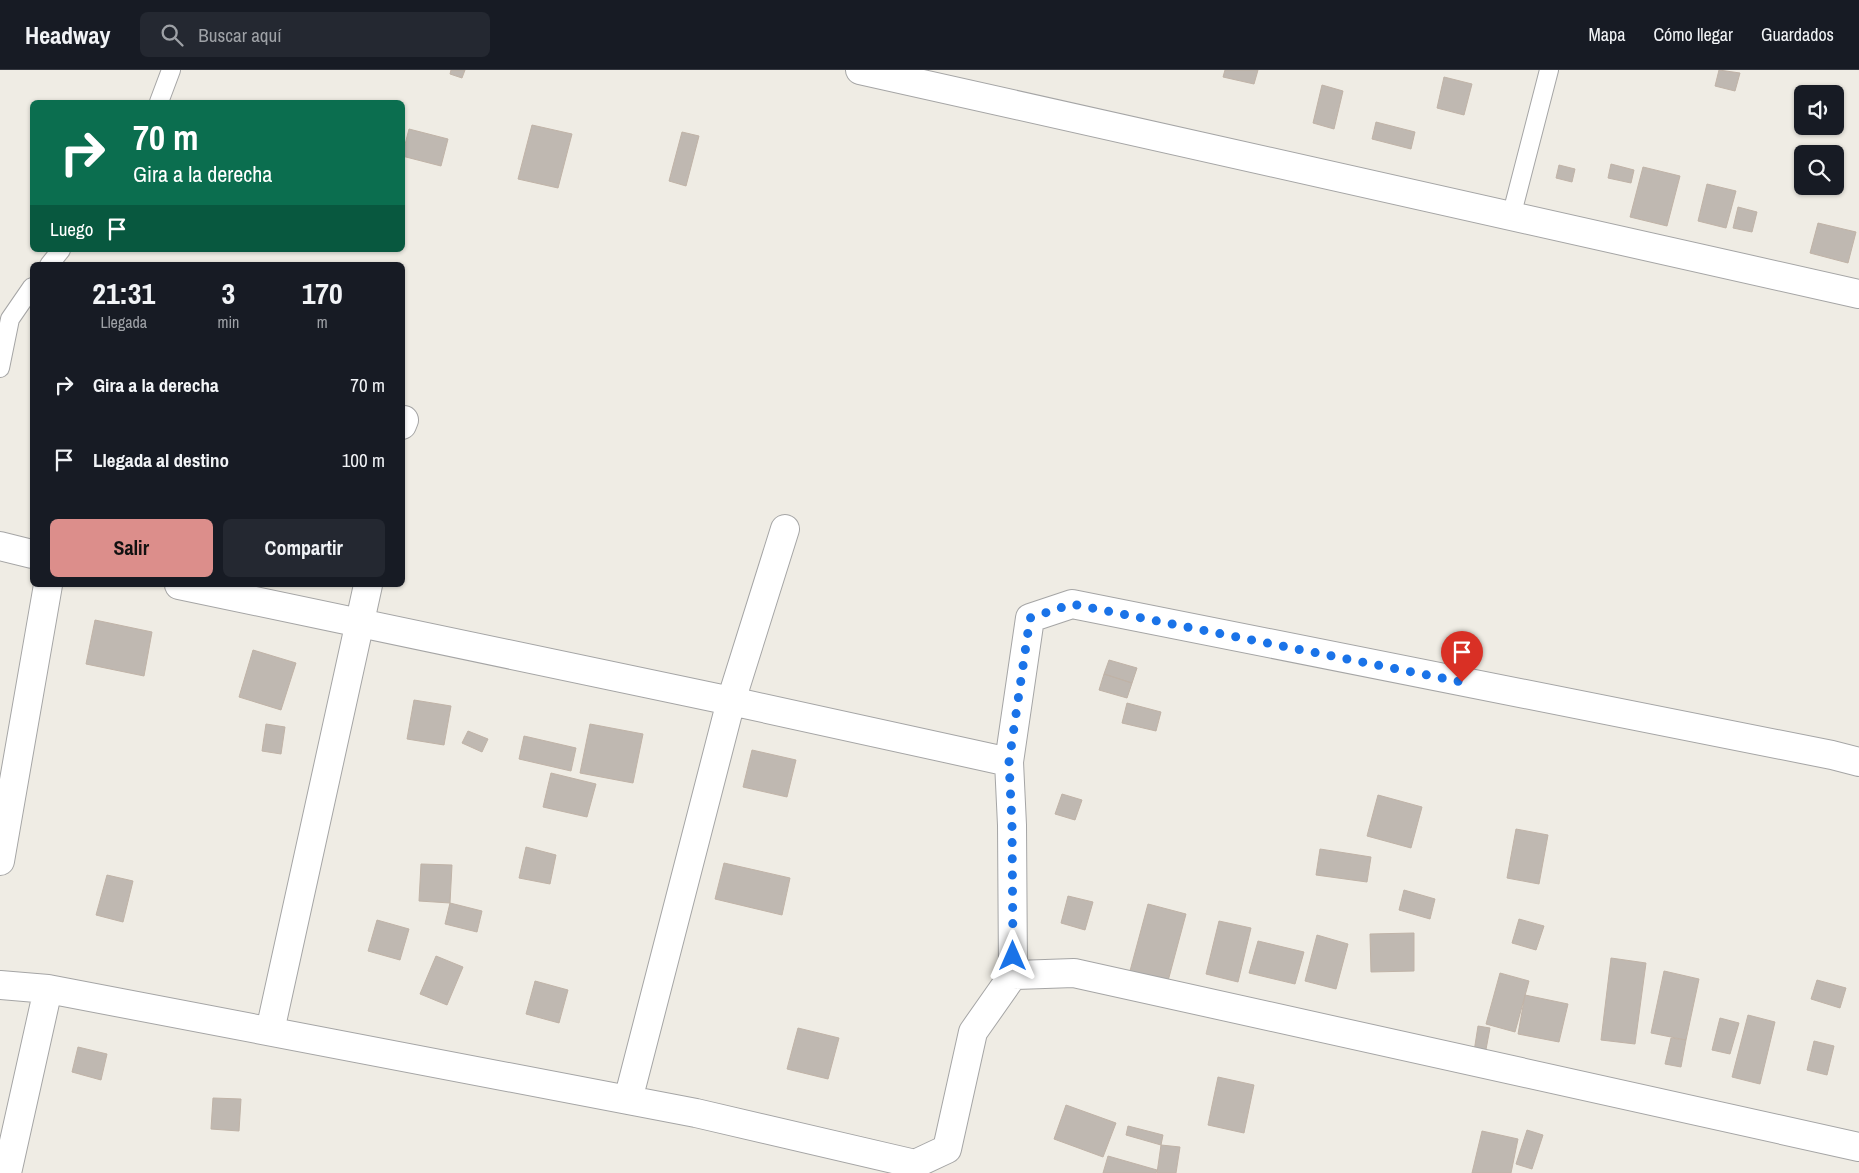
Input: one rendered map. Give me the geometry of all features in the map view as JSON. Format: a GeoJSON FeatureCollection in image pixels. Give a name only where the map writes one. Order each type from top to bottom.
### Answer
{"type":"FeatureCollection","features":[{"type":"Feature","properties":{"kind":"street"},"geometry":{"type":"LineString","coordinates":[[860,70],[1859,294]]}},
{"type":"Feature","properties":{"kind":"street"},"geometry":{"type":"LineString","coordinates":[[628,1100],[731,701],[785,529]]}},
{"type":"Feature","properties":{"kind":"street"},"geometry":{"type":"LineString","coordinates":[[0,546],[30,554]]}},
{"type":"Feature","properties":{"kind":"street"},"geometry":{"type":"LineString","coordinates":[[0,861],[48,587]]}},
{"type":"Feature","properties":{"kind":"street"},"geometry":{"type":"LineString","coordinates":[[188,587],[731,701],[1009,762]]}},
{"type":"Feature","properties":{"kind":"street"},"geometry":{"type":"LineString","coordinates":[[270,1031],[368,587]]}},
{"type":"Feature","properties":{"kind":"street"},"geometry":{"type":"LineString","coordinates":[[0,985],[48,989],[696,1113],[915,1168],[947,1148],[973,1032],[1013,975],[1012,825],[1009,762],[1030,618],[1072,604],[1859,762]]}},
{"type":"Feature","properties":{"kind":"street"},"geometry":{"type":"LineString","coordinates":[[1013,975],[1074,973],[1859,1147]]}},
{"type":"Feature","properties":{"kind":"street"},"geometry":{"type":"LineString","coordinates":[[7,1173],[48,989]]}},
{"type":"Feature","properties":{"kind":"lane"},"geometry":{"type":"LineString","coordinates":[[161,100],[171,70]]}},
{"type":"Feature","properties":{"kind":"lane"},"geometry":{"type":"LineString","coordinates":[[1511,217],[1549,70]]}},
{"type":"Feature","properties":{"kind":"lane"},"geometry":{"type":"LineString","coordinates":[[51,262],[59,252]]}},
{"type":"Feature","properties":{"kind":"lane"},"geometry":{"type":"LineString","coordinates":[[0,368],[10,319],[30,290]]}},
{"type":"Feature","properties":{"kind":"building"},"geometry":{"type":"Polygon","coordinates":[[[451,70],[465,70],[462,78],[450,74],[451,70]]]}},
{"type":"Feature","properties":{"kind":"building"},"geometry":{"type":"Polygon","coordinates":[[[1225,70],[1258,70],[1254,84],[1223,77],[1225,70]]]}},
{"type":"Feature","properties":{"kind":"building"},"geometry":{"type":"Polygon","coordinates":[[[1719,70],[1740,73],[1735,91],[1715,86],[1719,70]]]}},
{"type":"Feature","properties":{"kind":"building"},"geometry":{"type":"Polygon","coordinates":[[[1444,77],[1472,84],[1464,115],[1437,108],[1444,77]]]}},
{"type":"Feature","properties":{"kind":"building"},"geometry":{"type":"Polygon","coordinates":[[[1322,85],[1343,91],[1334,129],[1313,123],[1322,85]]]}},
{"type":"Feature","properties":{"kind":"building"},"geometry":{"type":"Polygon","coordinates":[[[1376,122],[1415,132],[1411,149],[1372,139],[1376,122]]]}},
{"type":"Feature","properties":{"kind":"building"},"geometry":{"type":"Polygon","coordinates":[[[532,125],[572,134],[558,188],[518,179],[532,125]]]}},
{"type":"Feature","properties":{"kind":"building"},"geometry":{"type":"Polygon","coordinates":[[[409,129],[448,139],[441,166],[405,157],[405,144],[409,129]]]}},
{"type":"Feature","properties":{"kind":"building"},"geometry":{"type":"Polygon","coordinates":[[[682,132],[699,136],[686,186],[669,181],[682,132]]]}},
{"type":"Feature","properties":{"kind":"building"},"geometry":{"type":"Polygon","coordinates":[[[1611,164],[1634,170],[1631,183],[1608,178],[1611,164]]]}},
{"type":"Feature","properties":{"kind":"building"},"geometry":{"type":"Polygon","coordinates":[[[1559,165],[1575,169],[1572,182],[1556,178],[1559,165]]]}},
{"type":"Feature","properties":{"kind":"building"},"geometry":{"type":"Polygon","coordinates":[[[1643,167],[1680,176],[1667,226],[1630,217],[1643,167]]]}},
{"type":"Feature","properties":{"kind":"building"},"geometry":{"type":"Polygon","coordinates":[[[1707,184],[1736,191],[1726,228],[1698,221],[1707,184]]]}},
{"type":"Feature","properties":{"kind":"building"},"geometry":{"type":"Polygon","coordinates":[[[1738,207],[1757,212],[1752,232],[1733,228],[1738,207]]]}},
{"type":"Feature","properties":{"kind":"building"},"geometry":{"type":"Polygon","coordinates":[[[1818,223],[1856,232],[1848,263],[1810,253],[1818,223]]]}},
{"type":"Feature","properties":{"kind":"building"},"geometry":{"type":"Polygon","coordinates":[[[95,620],[152,632],[144,676],[86,664],[95,620]]]}},
{"type":"Feature","properties":{"kind":"building"},"geometry":{"type":"Polygon","coordinates":[[[253,650],[296,663],[281,710],[239,697],[253,650]]]}},
{"type":"Feature","properties":{"kind":"building"},"geometry":{"type":"Polygon","coordinates":[[[1109,660],[1137,668],[1132,683],[1104,674],[1109,660]]]}},
{"type":"Feature","properties":{"kind":"building"},"geometry":{"type":"Polygon","coordinates":[[[1104,674],[1132,683],[1127,698],[1099,690],[1104,674]]]}},
{"type":"Feature","properties":{"kind":"building"},"geometry":{"type":"Polygon","coordinates":[[[414,700],[451,706],[444,745],[407,739],[414,700]]]}},
{"type":"Feature","properties":{"kind":"building"},"geometry":{"type":"Polygon","coordinates":[[[1127,703],[1161,712],[1156,731],[1122,723],[1127,703]]]}},
{"type":"Feature","properties":{"kind":"building"},"geometry":{"type":"Polygon","coordinates":[[[266,724],[285,727],[281,754],[262,751],[266,724]]]}},
{"type":"Feature","properties":{"kind":"building"},"geometry":{"type":"Polygon","coordinates":[[[590,724],[643,734],[633,783],[580,773],[590,724]]]}},
{"type":"Feature","properties":{"kind":"building"},"geometry":{"type":"Polygon","coordinates":[[[468,731],[488,739],[482,752],[462,743],[468,731]]]}},
{"type":"Feature","properties":{"kind":"building"},"geometry":{"type":"Polygon","coordinates":[[[524,736],[576,748],[571,771],[519,759],[524,736]]]}},
{"type":"Feature","properties":{"kind":"building"},"geometry":{"type":"Polygon","coordinates":[[[752,750],[796,760],[787,797],[743,787],[752,750]]]}},
{"type":"Feature","properties":{"kind":"building"},"geometry":{"type":"Polygon","coordinates":[[[551,773],[596,784],[587,817],[543,807],[551,773]]]}},
{"type":"Feature","properties":{"kind":"building"},"geometry":{"type":"Polygon","coordinates":[[[1062,794],[1082,800],[1075,820],[1055,814],[1062,794]]]}},
{"type":"Feature","properties":{"kind":"building"},"geometry":{"type":"Polygon","coordinates":[[[1378,795],[1422,807],[1411,848],[1367,836],[1378,795]]]}},
{"type":"Feature","properties":{"kind":"building"},"geometry":{"type":"Polygon","coordinates":[[[1516,829],[1548,835],[1539,884],[1507,878],[1516,829]]]}},
{"type":"Feature","properties":{"kind":"building"},"geometry":{"type":"Polygon","coordinates":[[[526,847],[556,855],[550,884],[519,878],[526,847]]]}},
{"type":"Feature","properties":{"kind":"building"},"geometry":{"type":"Polygon","coordinates":[[[1320,849],[1371,857],[1367,882],[1316,875],[1320,849]]]}},
{"type":"Feature","properties":{"kind":"building"},"geometry":{"type":"Polygon","coordinates":[[[724,863],[790,878],[782,915],[715,899],[724,863]]]}},
{"type":"Feature","properties":{"kind":"building"},"geometry":{"type":"Polygon","coordinates":[[[421,864],[452,865],[450,903],[419,901],[421,864]]]}},
{"type":"Feature","properties":{"kind":"building"},"geometry":{"type":"Polygon","coordinates":[[[107,875],[133,881],[123,922],[96,915],[107,875]]]}},
{"type":"Feature","properties":{"kind":"building"},"geometry":{"type":"Polygon","coordinates":[[[1404,890],[1435,899],[1430,919],[1399,910],[1404,890]]]}},
{"type":"Feature","properties":{"kind":"building"},"geometry":{"type":"Polygon","coordinates":[[[1068,896],[1093,902],[1085,930],[1061,923],[1068,896]]]}},
{"type":"Feature","properties":{"kind":"building"},"geometry":{"type":"Polygon","coordinates":[[[450,903],[482,911],[477,932],[445,924],[450,903]]]}},
{"type":"Feature","properties":{"kind":"building"},"geometry":{"type":"Polygon","coordinates":[[[1148,904],[1186,914],[1168,981],[1130,971],[1148,904]]]}},
{"type":"Feature","properties":{"kind":"building"},"geometry":{"type":"Polygon","coordinates":[[[1519,919],[1544,926],[1536,950],[1512,943],[1519,919]]]}},
{"type":"Feature","properties":{"kind":"building"},"geometry":{"type":"Polygon","coordinates":[[[377,920],[409,929],[400,960],[368,951],[377,920]]]}},
{"type":"Feature","properties":{"kind":"building"},"geometry":{"type":"Polygon","coordinates":[[[1219,921],[1251,928],[1238,982],[1206,974],[1219,921]]]}},
{"type":"Feature","properties":{"kind":"building"},"geometry":{"type":"Polygon","coordinates":[[[1414,933],[1414,971],[1371,972],[1370,934],[1414,933]]]}},
{"type":"Feature","properties":{"kind":"building"},"geometry":{"type":"Polygon","coordinates":[[[1317,935],[1348,944],[1336,989],[1305,981],[1317,935]]]}},
{"type":"Feature","properties":{"kind":"building"},"geometry":{"type":"Polygon","coordinates":[[[1258,941],[1304,952],[1295,984],[1249,973],[1258,941]]]}},
{"type":"Feature","properties":{"kind":"building"},"geometry":{"type":"Polygon","coordinates":[[[436,956],[463,967],[447,1005],[420,994],[436,956]]]}},
{"type":"Feature","properties":{"kind":"building"},"geometry":{"type":"Polygon","coordinates":[[[1611,958],[1646,963],[1635,1044],[1601,1040],[1611,958]]]}},
{"type":"Feature","properties":{"kind":"building"},"geometry":{"type":"Polygon","coordinates":[[[1664,971],[1699,979],[1686,1040],[1651,1033],[1664,971]]]}},
{"type":"Feature","properties":{"kind":"building"},"geometry":{"type":"Polygon","coordinates":[[[1500,973],[1529,981],[1515,1032],[1486,1024],[1500,973]]]}},
{"type":"Feature","properties":{"kind":"building"},"geometry":{"type":"Polygon","coordinates":[[[1817,980],[1846,988],[1840,1008],[1811,999],[1817,980]]]}},
{"type":"Feature","properties":{"kind":"building"},"geometry":{"type":"Polygon","coordinates":[[[535,981],[568,990],[559,1023],[526,1014],[535,981]]]}},
{"type":"Feature","properties":{"kind":"building"},"geometry":{"type":"Polygon","coordinates":[[[1525,995],[1568,1004],[1559,1042],[1518,1034],[1525,995]]]}},
{"type":"Feature","properties":{"kind":"building"},"geometry":{"type":"Polygon","coordinates":[[[1748,1015],[1775,1022],[1760,1084],[1732,1077],[1748,1015]]]}},
{"type":"Feature","properties":{"kind":"building"},"geometry":{"type":"Polygon","coordinates":[[[1720,1018],[1739,1023],[1730,1054],[1712,1050],[1720,1018]]]}},
{"type":"Feature","properties":{"kind":"building"},"geometry":{"type":"Polygon","coordinates":[[[1478,1026],[1490,1028],[1484,1060],[1473,1058],[1478,1026]]]}},
{"type":"Feature","properties":{"kind":"building"},"geometry":{"type":"Polygon","coordinates":[[[798,1028],[839,1038],[828,1079],[787,1069],[798,1028]]]}},
{"type":"Feature","properties":{"kind":"building"},"geometry":{"type":"Polygon","coordinates":[[[1671,1038],[1686,1040],[1681,1067],[1665,1064],[1671,1038]]]}},
{"type":"Feature","properties":{"kind":"building"},"geometry":{"type":"Polygon","coordinates":[[[1814,1041],[1834,1046],[1827,1075],[1807,1070],[1814,1041]]]}},
{"type":"Feature","properties":{"kind":"building"},"geometry":{"type":"Polygon","coordinates":[[[78,1047],[107,1054],[101,1080],[72,1072],[78,1047]]]}},
{"type":"Feature","properties":{"kind":"building"},"geometry":{"type":"Polygon","coordinates":[[[1218,1077],[1254,1085],[1244,1133],[1208,1125],[1218,1077]]]}},
{"type":"Feature","properties":{"kind":"building"},"geometry":{"type":"Polygon","coordinates":[[[213,1098],[241,1099],[239,1131],[211,1129],[213,1098]]]}},
{"type":"Feature","properties":{"kind":"building"},"geometry":{"type":"Polygon","coordinates":[[[1066,1105],[1116,1123],[1103,1157],[1054,1139],[1066,1105]]]}},
{"type":"Feature","properties":{"kind":"building"},"geometry":{"type":"Polygon","coordinates":[[[1128,1126],[1163,1135],[1161,1145],[1126,1135],[1128,1126]]]}},
{"type":"Feature","properties":{"kind":"building"},"geometry":{"type":"Polygon","coordinates":[[[1527,1130],[1543,1135],[1532,1169],[1516,1164],[1527,1130]]]}},
{"type":"Feature","properties":{"kind":"building"},"geometry":{"type":"Polygon","coordinates":[[[1482,1131],[1518,1139],[1511,1173],[1472,1173],[1482,1131]]]}},
{"type":"Feature","properties":{"kind":"building"},"geometry":{"type":"Polygon","coordinates":[[[1161,1145],[1180,1147],[1176,1173],[1157,1173],[1161,1145]]]}},
{"type":"Feature","properties":{"kind":"building"},"geometry":{"type":"Polygon","coordinates":[[[1108,1156],[1157,1170],[1156,1173],[1103,1173],[1108,1156]]]}},
{"type":"Feature","properties":{"kind":"route"},"geometry":{"type":"LineString","coordinates":[[1013,956],[1012,825],[1009,762],[1030,618],[1072,604],[1462,682]]}}]}
